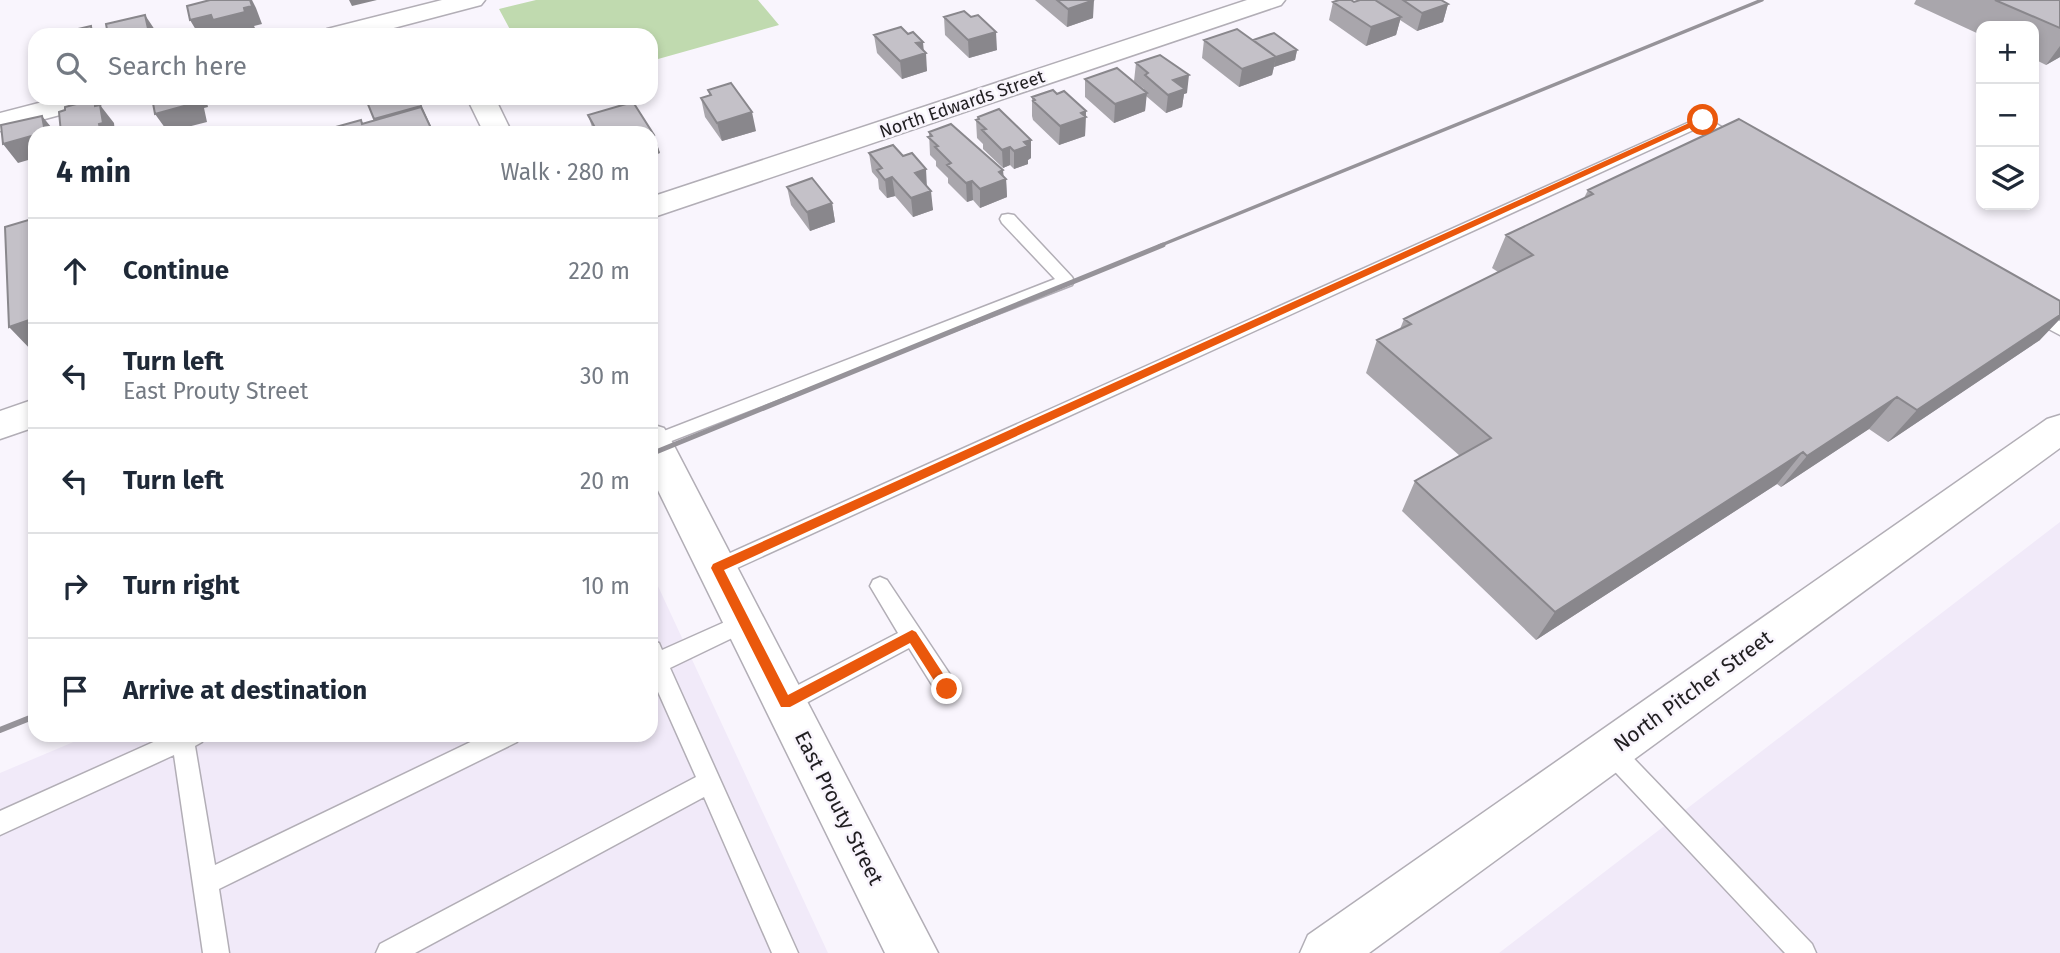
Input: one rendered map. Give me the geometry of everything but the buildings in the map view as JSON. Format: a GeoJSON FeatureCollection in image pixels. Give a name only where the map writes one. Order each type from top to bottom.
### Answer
{"type":"FeatureCollection","features":[{"type":"Feature","properties":{"kind":"street"},"geometry":{"type":"LineString","coordinates":[[367,28],[439,12],[472,0]]}},
{"type":"Feature","properties":{"kind":"street","name":"North Edwards Street"},"geometry":{"type":"LineString","coordinates":[[658,206],[1272,0]]}},
{"type":"Feature","properties":{"kind":"street"},"geometry":{"type":"LineString","coordinates":[[0,122],[64,105]]}},
{"type":"Feature","properties":{"kind":"street"},"geometry":{"type":"LineString","coordinates":[[484,105],[495,126]]}},
{"type":"Feature","properties":{"kind":"street"},"geometry":{"type":"LineString","coordinates":[[0,425],[28,415]]}},
{"type":"Feature","properties":{"kind":"street","name":"North Pitcher Street"},"geometry":{"type":"LineString","coordinates":[[1326,953],[2060,429]]}},
{"type":"Feature","properties":{"kind":"street","name":"East Prouty Street"},"geometry":{"type":"LineString","coordinates":[[658,452],[912,953]]}},
{"type":"Feature","properties":{"kind":"lane"},"geometry":{"type":"LineString","coordinates":[[717,568],[1703,120],[1750,148]]}},
{"type":"Feature","properties":{"kind":"lane"},"geometry":{"type":"LineString","coordinates":[[658,438],[1066,281],[1008,219]]}},
{"type":"Feature","properties":{"kind":"lane"},"geometry":{"type":"LineString","coordinates":[[2012,301],[2060,329]]}},
{"type":"Feature","properties":{"kind":"lane"},"geometry":{"type":"LineString","coordinates":[[880,586],[947,689]]}},
{"type":"Feature","properties":{"kind":"lane"},"geometry":{"type":"LineString","coordinates":[[658,658],[745,622]]}},
{"type":"Feature","properties":{"kind":"lane"},"geometry":{"type":"LineString","coordinates":[[785,703],[912,636]]}},
{"type":"Feature","properties":{"kind":"lane"},"geometry":{"type":"LineString","coordinates":[[658,671],[785,953]]}},
{"type":"Feature","properties":{"kind":"lane"},"geometry":{"type":"LineString","coordinates":[[0,822],[177,742]]}},
{"type":"Feature","properties":{"kind":"lane"},"geometry":{"type":"LineString","coordinates":[[189,742],[204,883],[216,953]]}},
{"type":"Feature","properties":{"kind":"lane"},"geometry":{"type":"LineString","coordinates":[[204,883],[495,742]]}},
{"type":"Feature","properties":{"kind":"lane"},"geometry":{"type":"LineString","coordinates":[[1610,750],[1803,953]]}},
{"type":"Feature","properties":{"kind":"lane"},"geometry":{"type":"LineString","coordinates":[[389,953],[710,782]]}},
{"type":"Feature","properties":{"kind":"shaded area"},"geometry":{"type":"Polygon","coordinates":[[[2060,522],[2060,953],[1499,953],[2060,522]]]}},
{"type":"Feature","properties":{"kind":"shaded area"},"geometry":{"type":"Polygon","coordinates":[[[658,586],[828,953],[0,953],[0,773],[73,742],[658,742],[658,586]]]}},
{"type":"Feature","properties":{"kind":"green space"},"geometry":{"type":"Polygon","coordinates":[[[536,0],[758,0],[779,25],[658,59],[658,28],[509,28],[499,9],[536,0]]]}},
{"type":"Feature","properties":{"kind":"railway"},"geometry":{"type":"LineString","coordinates":[[1159,246],[1762,0]]}},
{"type":"Feature","properties":{"kind":"railway"},"geometry":{"type":"LineString","coordinates":[[658,451],[1163,245]]}},
{"type":"Feature","properties":{"kind":"railway"},"geometry":{"type":"LineString","coordinates":[[0,730],[28,719]]}},
{"type":"Feature","properties":{"kind":"route"},"geometry":{"type":"LineString","coordinates":[[947,689],[912,636],[785,703],[717,568],[1703,120]]}}]}
